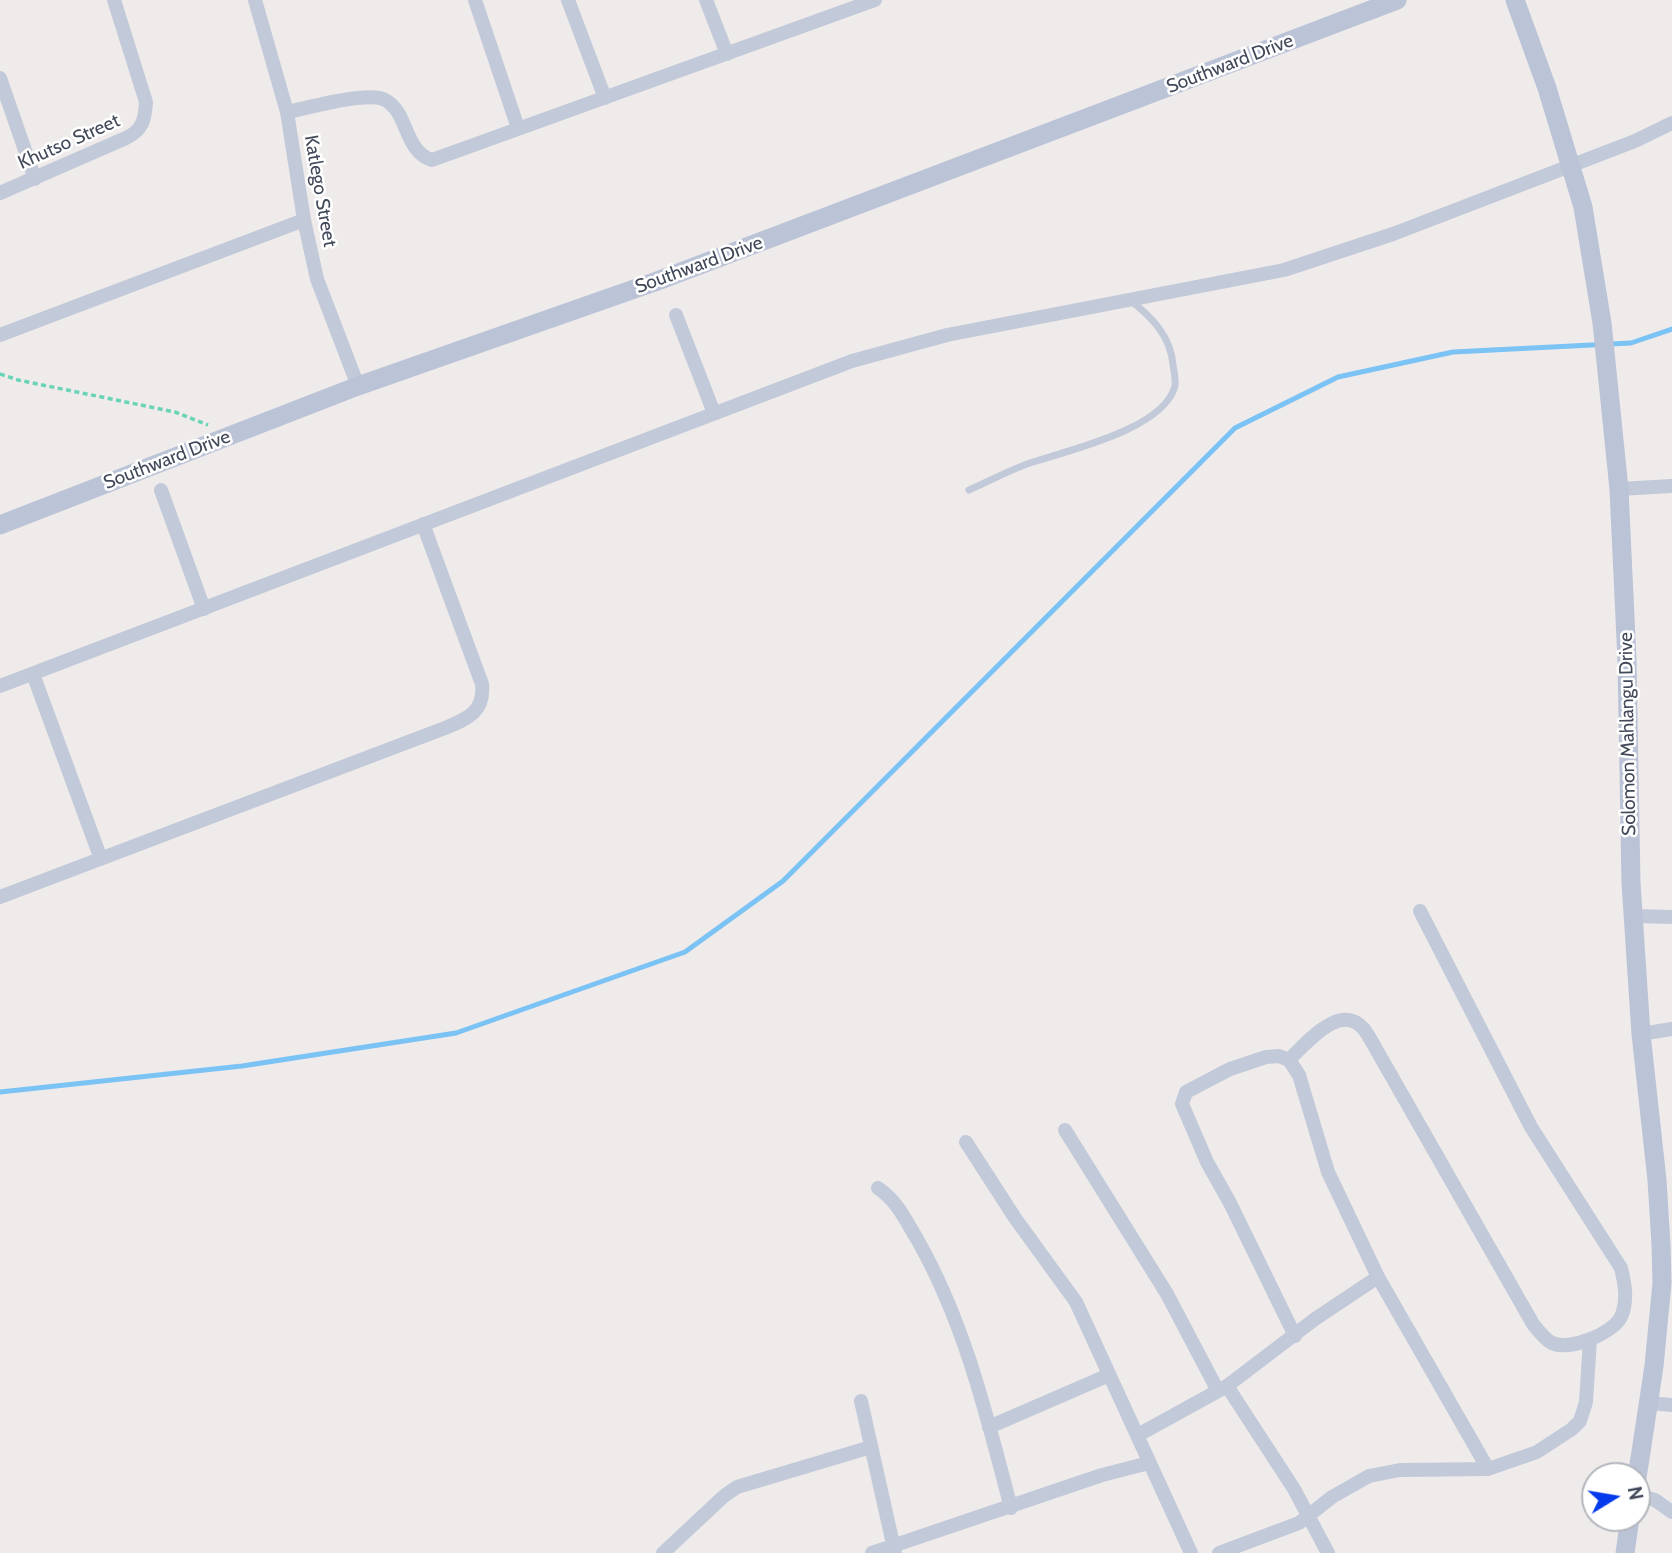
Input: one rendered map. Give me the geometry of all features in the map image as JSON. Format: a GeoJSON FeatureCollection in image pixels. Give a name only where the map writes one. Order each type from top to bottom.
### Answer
{"type":"FeatureCollection","features":[{"type":"Feature","properties":{"kind":"street","name":"Khutso Street"},"geometry":{"type":"LineString","coordinates":[[0,192],[135,134],[142,126],[146,102],[143,87],[114,0]]}},
{"type":"Feature","properties":{"kind":"street","name":"Katlego Street"},"geometry":{"type":"LineString","coordinates":[[255,0],[286,111],[317,279],[358,386]]}},
{"type":"Feature","properties":{"kind":"street"},"geometry":{"type":"LineString","coordinates":[[475,0],[518,128]]}},
{"type":"Feature","properties":{"kind":"street"},"geometry":{"type":"LineString","coordinates":[[568,0],[605,98]]}},
{"type":"Feature","properties":{"kind":"street"},"geometry":{"type":"LineString","coordinates":[[706,0],[727,54]]}},
{"type":"Feature","properties":{"kind":"street"},"geometry":{"type":"LineString","coordinates":[[286,111],[361,98],[384,100],[393,108],[416,151],[422,157],[432,160],[727,54],[845,5],[875,0]]}},
{"type":"Feature","properties":{"kind":"street","name":"Southward Drive"},"geometry":{"type":"LineString","coordinates":[[0,525],[358,386],[660,280],[1397,0]]}},
{"type":"Feature","properties":{"kind":"street","name":"Solomon Mahlangu Drive"},"geometry":{"type":"LineString","coordinates":[[1515,0],[1572,165],[1588,230],[1602,323],[1619,489],[1627,648],[1633,916],[1641,1034],[1667,1283],[1640,1462]]}},
{"type":"Feature","properties":{"kind":"street"},"geometry":{"type":"LineString","coordinates":[[0,78],[35,179]]}},
{"type":"Feature","properties":{"kind":"street"},"geometry":{"type":"LineString","coordinates":[[0,686],[852,361],[947,335],[1238,280],[1307,263],[1393,234],[1636,141],[1672,123]]}},
{"type":"Feature","properties":{"kind":"street"},"geometry":{"type":"LineString","coordinates":[[0,335],[304,220]]}},
{"type":"Feature","properties":{"kind":"street"},"geometry":{"type":"LineString","coordinates":[[676,315],[714,413]]}},
{"type":"Feature","properties":{"kind":"street"},"geometry":{"type":"LineString","coordinates":[[1619,489],[1672,486]]}},
{"type":"Feature","properties":{"kind":"street"},"geometry":{"type":"LineString","coordinates":[[161,490],[204,609]]}},
{"type":"Feature","properties":{"kind":"street"},"geometry":{"type":"LineString","coordinates":[[0,897],[445,728],[472,714],[480,706],[483,697],[482,684],[423,524]]}},
{"type":"Feature","properties":{"kind":"street"},"geometry":{"type":"LineString","coordinates":[[33,674],[102,859]]}},
{"type":"Feature","properties":{"kind":"street"},"geometry":{"type":"LineString","coordinates":[[1289,1060],[1316,1034],[1338,1021],[1347,1018],[1355,1020],[1362,1026],[1533,1324],[1551,1343],[1559,1345],[1590,1339],[1611,1329],[1620,1319],[1626,1292],[1621,1268],[1531,1127],[1420,911]]}},
{"type":"Feature","properties":{"kind":"street"},"geometry":{"type":"LineString","coordinates":[[1633,916],[1672,917]]}},
{"type":"Feature","properties":{"kind":"street"},"geometry":{"type":"LineString","coordinates":[[1641,1034],[1672,1029]]}},
{"type":"Feature","properties":{"kind":"street"},"geometry":{"type":"LineString","coordinates":[[1295,1336],[1207,1162],[1182,1104],[1186,1092],[1206,1079],[1265,1057],[1279,1056],[1289,1060],[1299,1075],[1328,1172],[1378,1278],[1488,1469]]}},
{"type":"Feature","properties":{"kind":"street"},"geometry":{"type":"LineString","coordinates":[[1065,1130],[1167,1294],[1222,1389],[1310,1516],[1328,1553]]}},
{"type":"Feature","properties":{"kind":"street"},"geometry":{"type":"LineString","coordinates":[[966,1142],[1015,1218],[1076,1302],[1191,1553]]}},
{"type":"Feature","properties":{"kind":"street"},"geometry":{"type":"LineString","coordinates":[[878,1188],[892,1198],[899,1208],[932,1266],[959,1331],[1011,1508]]}},
{"type":"Feature","properties":{"kind":"street"},"geometry":{"type":"LineString","coordinates":[[1138,1435],[1222,1389],[1337,1304],[1378,1278]]}},
{"type":"Feature","properties":{"kind":"street"},"geometry":{"type":"LineString","coordinates":[[1219,1553],[1284,1530],[1310,1516],[1332,1497],[1369,1476],[1400,1470],[1488,1469],[1537,1452],[1580,1421],[1586,1402],[1590,1339]]}},
{"type":"Feature","properties":{"kind":"street"},"geometry":{"type":"LineString","coordinates":[[989,1427],[1109,1375]]}},
{"type":"Feature","properties":{"kind":"street"},"geometry":{"type":"LineString","coordinates":[[861,1401],[894,1549]]}},
{"type":"Feature","properties":{"kind":"street"},"geometry":{"type":"LineString","coordinates":[[1649,1403],[1672,1405]]}},
{"type":"Feature","properties":{"kind":"street"},"geometry":{"type":"LineString","coordinates":[[663,1553],[737,1487],[871,1447]]}},
{"type":"Feature","properties":{"kind":"street"},"geometry":{"type":"LineString","coordinates":[[872,1553],[894,1549],[1102,1475],[1149,1463]]}},
{"type":"Feature","properties":{"kind":"street"},"geometry":{"type":"LineString","coordinates":[[1651,1499],[1672,1512]]}},
{"type":"Feature","properties":{"kind":"street"},"geometry":{"type":"LineString","coordinates":[[1625,1553],[1628,1532]]}},
{"type":"Feature","properties":{"kind":"lane"},"geometry":{"type":"LineString","coordinates":[[969,490],[1031,463],[1084,448],[1136,425],[1160,410],[1175,386],[1172,350],[1153,318],[1130,300]]}},
{"type":"Feature","properties":{"kind":"path"},"geometry":{"type":"LineString","coordinates":[[0,374],[175,412],[208,425],[220,440]]}},
{"type":"Feature","properties":{"kind":"waterway"},"geometry":{"type":"LineString","coordinates":[[0,1092],[242,1066],[456,1033],[685,952],[783,881],[1235,428],[1338,377],[1453,352],[1631,343],[1672,329]]}}]}
